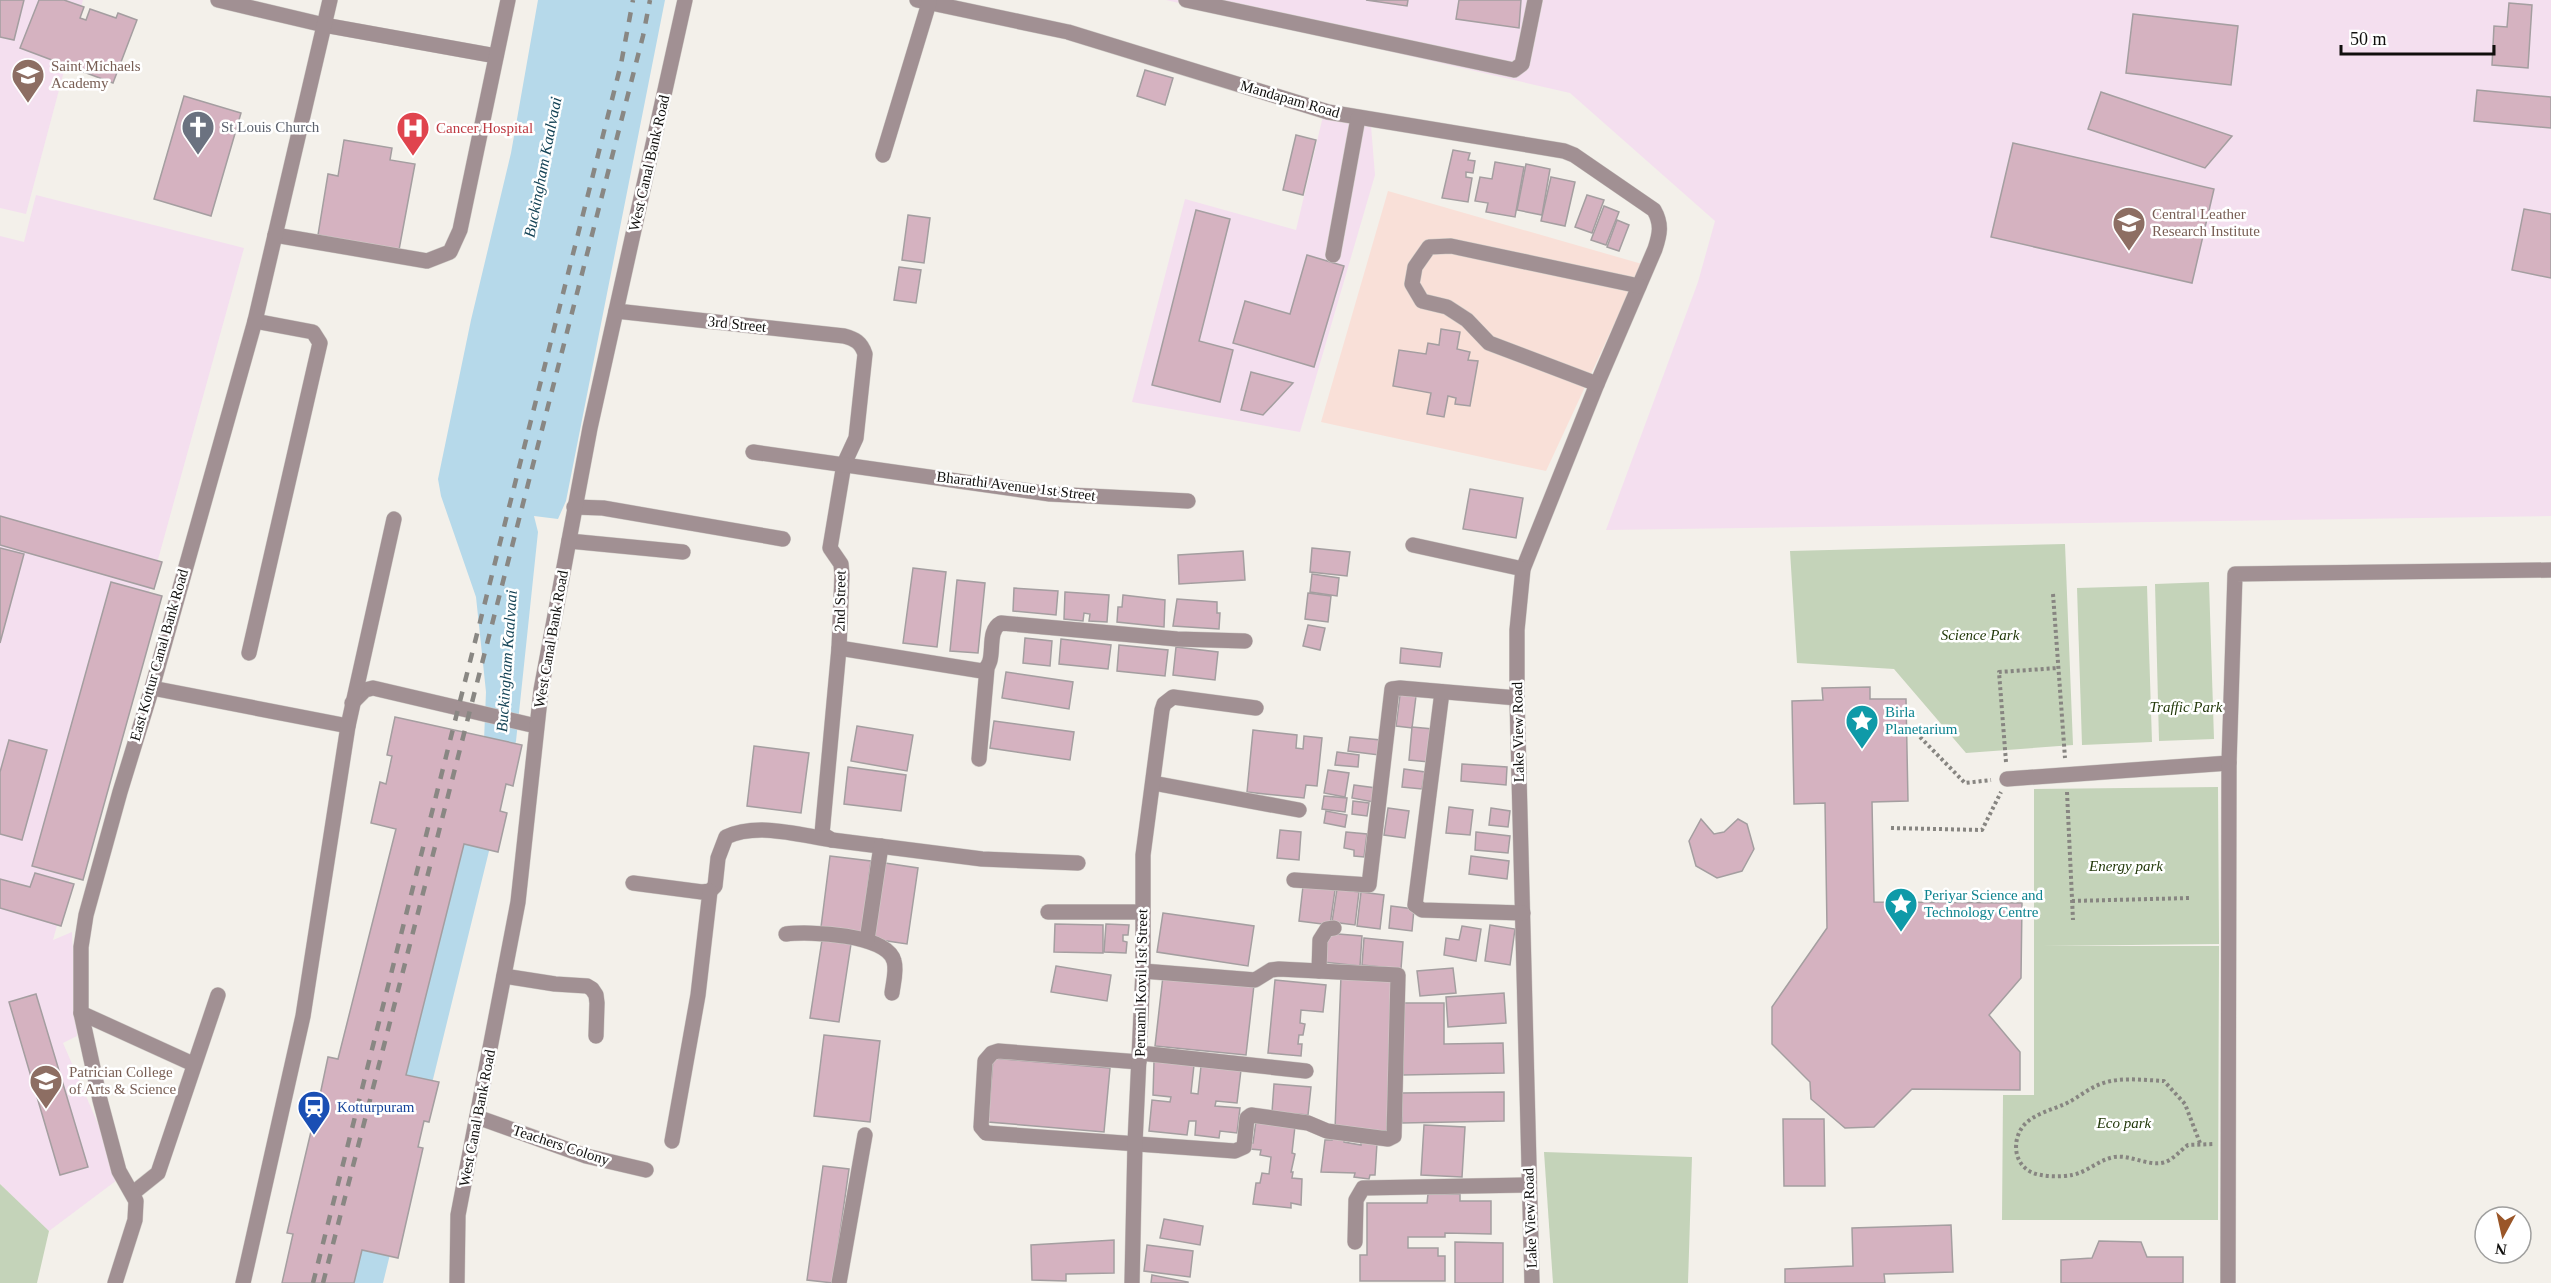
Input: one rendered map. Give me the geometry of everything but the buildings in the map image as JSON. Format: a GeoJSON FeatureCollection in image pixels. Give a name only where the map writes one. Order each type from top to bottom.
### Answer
{"type":"FeatureCollection","features":[{"type":"Feature","properties":{"kind":"street"},"geometry":{"type":"LineString","coordinates":[[218,0],[324,25],[496,56]]}},
{"type":"Feature","properties":{"kind":"street","name":"East Kottur Canal Bank Road"},"geometry":{"type":"LineString","coordinates":[[115,1283],[137,1211],[133,1193],[119,1171],[100,1100],[81,1013],[81,947],[86,915],[255,321],[330,0]]}},
{"type":"Feature","properties":{"kind":"street"},"geometry":{"type":"LineString","coordinates":[[275,235],[427,261],[450,252],[460,230],[508,0]]}},
{"type":"Feature","properties":{"kind":"street","name":"West Canal Bank Road"},"geometry":{"type":"LineString","coordinates":[[457,1283],[458,1215],[518,902],[530,724],[569,541],[574,507],[685,0]]}},
{"type":"Feature","properties":{"kind":"street"},"geometry":{"type":"LineString","coordinates":[[1186,0],[1514,70],[1522,64],[1535,0]]}},
{"type":"Feature","properties":{"kind":"street"},"geometry":{"type":"LineString","coordinates":[[883,155],[923,1]]}},
{"type":"Feature","properties":{"kind":"street","name":"Mandapam Road"},"geometry":{"type":"LineString","coordinates":[[923,1],[1068,32],[1328,112],[1564,151],[1574,155],[1654,210]]}},
{"type":"Feature","properties":{"kind":"street"},"geometry":{"type":"LineString","coordinates":[[1333,255],[1358,118]]}},
{"type":"Feature","properties":{"kind":"street","name":"Lake View Road"},"geometry":{"type":"LineString","coordinates":[[1532,1283],[1517,698],[1517,630],[1522,569],[1660,232],[1659,219],[1654,210]]}},
{"type":"Feature","properties":{"kind":"street"},"geometry":{"type":"LineString","coordinates":[[1597,384],[1489,343],[1467,320],[1447,307],[1422,301],[1412,284],[1415,267],[1429,247],[1451,246],[1640,285]]}},
{"type":"Feature","properties":{"kind":"street","name":"3rd Street"},"geometry":{"type":"LineString","coordinates":[[616,311],[844,336],[858,342]]}},
{"type":"Feature","properties":{"kind":"street"},"geometry":{"type":"LineString","coordinates":[[249,653],[320,343],[313,332],[255,321]]}},
{"type":"Feature","properties":{"kind":"street","name":"2nd Street"},"geometry":{"type":"LineString","coordinates":[[827,837],[842,575],[841,564],[830,548],[844,464],[856,438],[865,354],[858,342]]}},
{"type":"Feature","properties":{"kind":"street","name":"Bharathi Avenue 1st Street"},"geometry":{"type":"LineString","coordinates":[[753,452],[1050,494],[1188,501]]}},
{"type":"Feature","properties":{"kind":"street"},"geometry":{"type":"LineString","coordinates":[[574,507],[603,508],[783,540]]}},
{"type":"Feature","properties":{"kind":"street"},"geometry":{"type":"LineString","coordinates":[[243,1283],[303,1016],[352,703],[394,519]]}},
{"type":"Feature","properties":{"kind":"street"},"geometry":{"type":"LineString","coordinates":[[569,541],[684,552]]}},
{"type":"Feature","properties":{"kind":"street"},"geometry":{"type":"LineString","coordinates":[[1413,545],[1522,569]]}},
{"type":"Feature","properties":{"kind":"street"},"geometry":{"type":"LineString","coordinates":[[2228,1283],[2229,763],[2235,573],[2551,570]]}},
{"type":"Feature","properties":{"kind":"street"},"geometry":{"type":"LineString","coordinates":[[979,759],[987,669],[993,631],[1001,623],[1177,639],[1245,641]]}},
{"type":"Feature","properties":{"kind":"street"},"geometry":{"type":"LineString","coordinates":[[838,648],[976,670],[987,669]]}},
{"type":"Feature","properties":{"kind":"street"},"geometry":{"type":"LineString","coordinates":[[152,688],[348,726]]}},
{"type":"Feature","properties":{"kind":"street"},"geometry":{"type":"LineString","coordinates":[[1294,880],[1369,885],[1391,692],[1396,688],[1517,698]]}},
{"type":"Feature","properties":{"kind":"street"},"geometry":{"type":"LineString","coordinates":[[352,703],[365,690],[381,689],[530,724]]}},
{"type":"Feature","properties":{"kind":"street"},"geometry":{"type":"LineString","coordinates":[[1442,692],[1415,905],[1422,910],[1523,912]]}},
{"type":"Feature","properties":{"kind":"street","name":"Peruaml Kovil 1st Street"},"geometry":{"type":"LineString","coordinates":[[1132,1283],[1135,1143],[1143,971],[1143,855],[1162,710],[1168,699],[1182,697],[1256,708]]}},
{"type":"Feature","properties":{"kind":"street"},"geometry":{"type":"LineString","coordinates":[[2007,778],[2229,763]]}},
{"type":"Feature","properties":{"kind":"street"},"geometry":{"type":"LineString","coordinates":[[1153,783],[1299,810]]}},
{"type":"Feature","properties":{"kind":"street"},"geometry":{"type":"LineString","coordinates":[[633,883],[702,892],[710,891],[715,886],[718,858],[726,837],[741,830],[827,837],[982,859],[1078,863]]}},
{"type":"Feature","properties":{"kind":"street"},"geometry":{"type":"LineString","coordinates":[[867,939],[881,846]]}},
{"type":"Feature","properties":{"kind":"street"},"geometry":{"type":"LineString","coordinates":[[672,1141],[698,995],[710,891]]}},
{"type":"Feature","properties":{"kind":"street"},"geometry":{"type":"LineString","coordinates":[[1048,912],[1143,912]]}},
{"type":"Feature","properties":{"kind":"street"},"geometry":{"type":"LineString","coordinates":[[1319,971],[1320,940],[1327,929],[1334,927]]}},
{"type":"Feature","properties":{"kind":"street"},"geometry":{"type":"LineString","coordinates":[[786,934],[803,932],[867,939],[885,947],[894,960],[892,993]]}},
{"type":"Feature","properties":{"kind":"street"},"geometry":{"type":"LineString","coordinates":[[1143,971],[1255,980],[1272,970],[1399,976],[1393,1138],[1327,1131],[1308,1123],[1251,1115],[1247,1118],[1244,1147],[1239,1149],[986,1133],[981,1127],[986,1061],[992,1053],[998,1051],[1140,1057],[1306,1071]]}},
{"type":"Feature","properties":{"kind":"street"},"geometry":{"type":"LineString","coordinates":[[504,976],[586,986],[591,989],[596,995],[597,1003],[596,1036]]}},
{"type":"Feature","properties":{"kind":"street"},"geometry":{"type":"LineString","coordinates":[[133,1193],[158,1173],[218,995]]}},
{"type":"Feature","properties":{"kind":"street"},"geometry":{"type":"LineString","coordinates":[[81,1013],[193,1064]]}},
{"type":"Feature","properties":{"kind":"street","name":"Teachers Colony"},"geometry":{"type":"LineString","coordinates":[[477,1117],[586,1156],[646,1170]]}},
{"type":"Feature","properties":{"kind":"street"},"geometry":{"type":"LineString","coordinates":[[839,1283],[865,1135]]}},
{"type":"Feature","properties":{"kind":"street"},"geometry":{"type":"LineString","coordinates":[[1355,1242],[1356,1200],[1364,1188],[1529,1185]]}},
{"type":"Feature","properties":{"kind":"path"},"geometry":{"type":"LineString","coordinates":[[1891,828],[1982,830],[2007,778],[1999,672],[2058,668]]}},
{"type":"Feature","properties":{"kind":"path"},"geometry":{"type":"LineString","coordinates":[[1920,737],[1965,783],[2007,778]]}},
{"type":"Feature","properties":{"kind":"path"},"geometry":{"type":"LineString","coordinates":[[2072,901],[2190,898]]}},
{"type":"Feature","properties":{"kind":"path"},"geometry":{"type":"LineString","coordinates":[[2200,1143],[2185,1104],[2164,1081],[2129,1080],[2097,1085],[2079,1098],[2033,1118],[2021,1129],[2016,1144],[2020,1161],[2032,1172],[2062,1175],[2083,1172],[2113,1157],[2134,1157],[2152,1164],[2163,1163],[2172,1159],[2188,1145],[2200,1143],[2229,1146]]}},
{"type":"Feature","properties":{"kind":"shaded area","name":"Saint Michaels Academy"},"geometry":{"type":"Polygon","coordinates":[[[0,0],[83,0],[26,214],[0,208],[0,0]]]}},
{"type":"Feature","properties":{"kind":"shaded area","name":"Central Leather Research Institute"},"geometry":{"type":"Polygon","coordinates":[[[1166,0],[2551,0],[2551,516],[1606,530],[1698,282],[1715,221],[1570,93],[1166,0]]]}},
{"type":"Feature","properties":{"kind":"shaded area"},"geometry":{"type":"Polygon","coordinates":[[[1323,116],[1371,126],[1375,175],[1300,432],[1132,402],[1185,199],[1296,230],[1323,116]]]}},
{"type":"Feature","properties":{"kind":"shaded area"},"geometry":{"type":"Polygon","coordinates":[[[1388,191],[1642,264],[1546,471],[1321,422],[1388,191]]]}},
{"type":"Feature","properties":{"kind":"shaded area"},"geometry":{"type":"Polygon","coordinates":[[[36,195],[244,248],[53,940],[72,932],[77,1036],[63,1043],[121,1177],[49,1231],[0,1184],[0,236],[24,242],[36,195]]]}},
{"type":"Feature","properties":{"kind":"green space","name":"Science Park"},"geometry":{"type":"Polygon","coordinates":[[[2065,544],[2073,745],[1966,753],[1894,669],[1797,663],[1790,551],[2065,544]]]}},
{"type":"Feature","properties":{"kind":"green space","name":"Traffic Park"},"geometry":{"type":"Polygon","coordinates":[[[2209,582],[2214,739],[2159,741],[2155,584],[2209,582]]]}},
{"type":"Feature","properties":{"kind":"green space"},"geometry":{"type":"Polygon","coordinates":[[[2147,586],[2152,742],[2082,745],[2077,588],[2147,586]]]}},
{"type":"Feature","properties":{"kind":"green space","name":"Eco park"},"geometry":{"type":"Polygon","coordinates":[[[2218,787],[2219,944],[2043,946],[2219,946],[2218,1220],[2002,1220],[2003,1095],[2034,1095],[2034,789],[2218,787]]]}},
{"type":"Feature","properties":{"kind":"green space"},"geometry":{"type":"Polygon","coordinates":[[[1544,1152],[1692,1157],[1688,1283],[1553,1283],[1544,1152]]]}},
{"type":"Feature","properties":{"kind":"green space"},"geometry":{"type":"Polygon","coordinates":[[[0,1184],[49,1231],[37,1283],[0,1283],[0,1184]]]}},
{"type":"Feature","properties":{"kind":"water","name":"Buckingham Kaalvaai"},"geometry":{"type":"Polygon","coordinates":[[[538,0],[665,0],[566,501],[558,519],[534,516],[538,532],[516,741],[383,1283],[342,1283],[483,765],[486,692],[476,597],[441,496],[438,479],[471,320],[511,153],[538,0]]]}},
{"type":"Feature","properties":{"kind":"railway"},"geometry":{"type":"LineString","coordinates":[[313,1283],[621,64],[633,0]]}},
{"type":"Feature","properties":{"kind":"railway"},"geometry":{"type":"LineString","coordinates":[[323,1283],[643,36],[650,0]]}},
{"type":"Feature","properties":{"kind":"place","name":"Saint Michaels Academy"},"geometry":{"type":"Point","coordinates":[28,104]}},
{"type":"Feature","properties":{"kind":"place","name":"St Louis Church"},"geometry":{"type":"Point","coordinates":[198,156]}},
{"type":"Feature","properties":{"kind":"place","name":"Cancer Hospital"},"geometry":{"type":"Point","coordinates":[413,157]}},
{"type":"Feature","properties":{"kind":"place","name":"Central Leather Research Institute"},"geometry":{"type":"Point","coordinates":[2129,252]}},
{"type":"Feature","properties":{"kind":"place","name":"Birla Planetarium"},"geometry":{"type":"Point","coordinates":[1862,750]}},
{"type":"Feature","properties":{"kind":"place","name":"Periyar Science and Technology Centre"},"geometry":{"type":"Point","coordinates":[1901,933]}},
{"type":"Feature","properties":{"kind":"place","name":"Patrician College of Arts & Science"},"geometry":{"type":"Point","coordinates":[46,1110]}},
{"type":"Feature","properties":{"kind":"place","name":"Kotturpuram"},"geometry":{"type":"Point","coordinates":[314,1136]}},
{"type":"Feature","properties":{"kind":"park label","name":"Energy park"},"geometry":{"type":"Point","coordinates":[2126,866]}}]}
